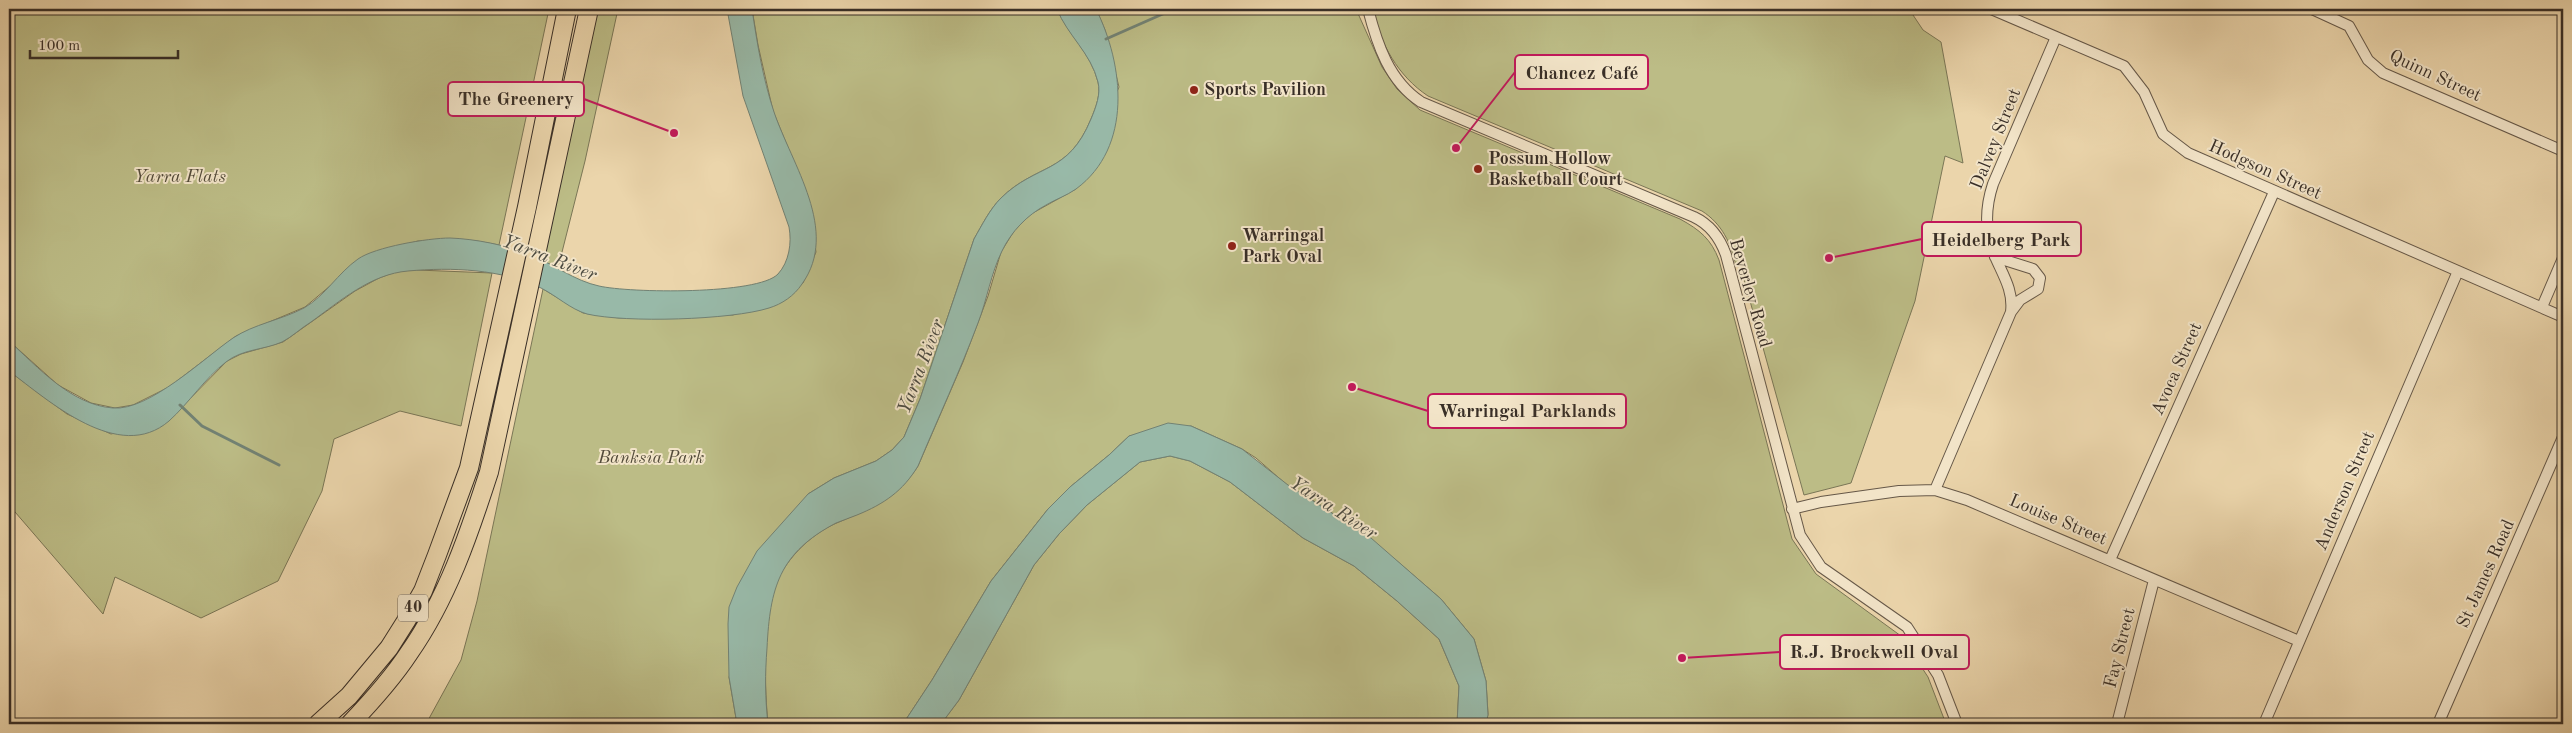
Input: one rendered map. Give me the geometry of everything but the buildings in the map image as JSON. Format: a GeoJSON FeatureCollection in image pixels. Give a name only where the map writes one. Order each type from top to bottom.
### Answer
{"type":"FeatureCollection","features":[{"type":"Feature","properties":{"kind":"highway","name":"40"},"geometry":{"type":"LineString","coordinates":[[535,209],[567,9]]}},
{"type":"Feature","properties":{"kind":"highway","name":"40"},"geometry":{"type":"LineString","coordinates":[[318,724],[349,696],[389,648],[406,621],[434,564],[469,468],[509,330],[535,209],[589,9]]}},
{"type":"Feature","properties":{"kind":"highway","name":"40"},"geometry":{"type":"LineString","coordinates":[[350,724],[385,684],[423,631],[467,538],[489,472],[509,330]]}},
{"type":"Feature","properties":{"kind":"street","name":"Beverley Road"},"geometry":{"type":"LineString","coordinates":[[1368,9],[1382,53],[1391,71],[1402,86],[1421,102],[1694,217],[1715,232],[1726,255],[1800,535],[1821,567],[1907,627],[1938,675],[1958,724]]}},
{"type":"Feature","properties":{"kind":"street","name":"Hodgson Street"},"geometry":{"type":"LineString","coordinates":[[1991,9],[2124,66],[2144,92],[2163,134],[2188,153],[2563,317]]}},
{"type":"Feature","properties":{"kind":"street","name":"Quinn Street"},"geometry":{"type":"LineString","coordinates":[[2312,9],[2349,26],[2368,60],[2383,73],[2563,151]]}},
{"type":"Feature","properties":{"kind":"street","name":"Dalvey Street"},"geometry":{"type":"LineString","coordinates":[[2010,314],[2010,288],[1996,256],[1988,230],[1990,195],[2056,37]]}},
{"type":"Feature","properties":{"kind":"street","name":"Avoca Street"},"geometry":{"type":"LineString","coordinates":[[2110,560],[2274,192]]}},
{"type":"Feature","properties":{"kind":"street","name":"Dalvey Street"},"geometry":{"type":"LineString","coordinates":[[1936,490],[2010,314],[2017,303],[2038,289],[2040,278],[2033,269],[1996,256]]}},
{"type":"Feature","properties":{"kind":"street"},"geometry":{"type":"LineString","coordinates":[[2542,307],[2563,258]]}},
{"type":"Feature","properties":{"kind":"street","name":"Anderson Street"},"geometry":{"type":"LineString","coordinates":[[2264,724],[2458,271]]}},
{"type":"Feature","properties":{"kind":"street","name":"St James Road"},"geometry":{"type":"LineString","coordinates":[[2438,724],[2563,437]]}},
{"type":"Feature","properties":{"kind":"street","name":"Louise Street"},"geometry":{"type":"LineString","coordinates":[[1792,509],[1860,496],[1936,490],[1967,500],[2299,641]]}},
{"type":"Feature","properties":{"kind":"street","name":"Fay Street"},"geometry":{"type":"LineString","coordinates":[[2117,724],[2154,580]]}},
{"type":"Feature","properties":{"kind":"green space","name":"Yarra Flats"},"geometry":{"type":"Polygon","coordinates":[[[9,9],[549,9],[499,245],[477,241],[418,241],[397,247],[330,286],[305,307],[236,336],[169,387],[133,405],[115,408],[91,403],[58,385],[9,341],[9,9]]]}},
{"type":"Feature","properties":{"kind":"green space"},"geometry":{"type":"Polygon","coordinates":[[[596,9],[618,9],[585,161],[558,268],[543,261],[596,9]]]}},
{"type":"Feature","properties":{"kind":"green space","name":"Banksia Park"},"geometry":{"type":"Polygon","coordinates":[[[752,9],[1057,9],[1095,72],[1099,91],[1095,110],[1082,137],[1072,150],[1062,159],[1014,187],[997,202],[983,223],[974,239],[920,399],[904,437],[892,450],[876,461],[834,478],[808,494],[729,677],[737,724],[426,724],[461,660],[477,601],[543,289],[583,313],[619,318],[659,318],[733,315],[803,283],[816,252],[807,194],[773,111],[752,9]]]}},
{"type":"Feature","properties":{"kind":"green space"},"geometry":{"type":"Polygon","coordinates":[[[1096,9],[1356,9],[1382,67],[1397,89],[1420,110],[1680,219],[1699,231],[1712,246],[1719,260],[1792,539],[1816,574],[1901,636],[1928,677],[1946,724],[1486,724],[1488,714],[1486,681],[1474,639],[1441,599],[1397,561],[1324,507],[1287,485],[1256,458],[1242,449],[1191,426],[1129,436],[1070,487],[1048,509],[991,581],[932,680],[903,724],[768,724],[765,676],[767,620],[772,592],[783,570],[798,550],[817,534],[883,500],[903,485],[911,476],[918,466],[963,362],[988,296],[1001,252],[1014,231],[1031,214],[1076,189],[1119,87],[1105,30],[1096,9]]]}},
{"type":"Feature","properties":{"kind":"green space"},"geometry":{"type":"Polygon","coordinates":[[[1373,9],[1909,9],[1923,30],[1941,42],[1963,163],[1945,156],[1915,301],[1851,483],[1804,495],[1740,265],[1736,266],[1725,235],[1709,216],[1702,211],[1428,96],[1408,79],[1392,58],[1380,35],[1373,9]]]}},
{"type":"Feature","properties":{"kind":"green space"},"geometry":{"type":"Polygon","coordinates":[[[398,271],[492,273],[461,426],[400,411],[334,439],[322,491],[278,581],[201,618],[115,577],[103,614],[9,505],[9,371],[67,414],[111,434],[170,419],[227,361],[241,354],[283,342],[355,291],[379,278],[398,271]]]}},
{"type":"Feature","properties":{"kind":"green space"},"geometry":{"type":"Polygon","coordinates":[[[1170,456],[1190,461],[1230,482],[1303,538],[1354,566],[1439,639],[1459,686],[1457,724],[941,724],[959,700],[1034,565],[1059,534],[1087,505],[1140,462],[1170,456]]]}},
{"type":"Feature","properties":{"kind":"shaded area"},"geometry":{"type":"Polygon","coordinates":[[[727,9],[752,9],[770,99],[801,176],[815,220],[816,242],[812,264],[799,288],[779,304],[752,312],[705,318],[627,319],[581,312],[541,288],[493,273],[442,269],[394,273],[381,277],[357,290],[282,342],[232,358],[211,375],[169,421],[149,432],[129,436],[107,432],[85,423],[44,398],[9,371],[9,341],[56,383],[83,400],[113,408],[127,407],[143,401],[176,382],[241,333],[286,316],[312,303],[358,259],[389,247],[429,240],[450,238],[500,245],[529,254],[590,284],[614,288],[664,291],[720,289],[766,281],[778,274],[785,264],[790,246],[789,227],[743,96],[727,9]]]}},
{"type":"Feature","properties":{"kind":"shaded area"},"geometry":{"type":"Polygon","coordinates":[[[1057,9],[1096,9],[1106,31],[1117,79],[1118,104],[1115,128],[1107,151],[1094,172],[1076,189],[1032,214],[1010,237],[998,259],[981,314],[964,359],[918,466],[906,483],[892,496],[867,511],[836,523],[817,535],[790,560],[781,574],[775,590],[768,627],[766,695],[768,724],[737,724],[729,677],[729,607],[737,587],[757,551],[808,494],[834,478],[876,461],[892,450],[904,437],[920,399],[974,239],[983,223],[997,202],[1014,187],[1062,159],[1072,150],[1082,137],[1091,119],[1099,87],[1095,72],[1057,9]]]}},
{"type":"Feature","properties":{"kind":"shaded area"},"geometry":{"type":"Polygon","coordinates":[[[1168,423],[1191,426],[1242,449],[1288,485],[1371,538],[1441,599],[1474,639],[1486,681],[1488,715],[1486,724],[1457,724],[1459,686],[1439,639],[1397,601],[1354,566],[1303,538],[1230,482],[1190,461],[1170,456],[1140,462],[1087,505],[1059,534],[1034,565],[959,700],[941,724],[903,724],[932,680],[991,581],[1048,509],[1070,487],[1129,436],[1168,423]]]}},
{"type":"Feature","properties":{"kind":"waterway"},"geometry":{"type":"LineString","coordinates":[[1106,39],[1174,9]]}},
{"type":"Feature","properties":{"kind":"waterway"},"geometry":{"type":"LineString","coordinates":[[180,405],[202,426],[279,465]]}},
{"type":"Feature","properties":{"kind":"place","name":"Sports Pavilion"},"geometry":{"type":"Point","coordinates":[1194,90]}},
{"type":"Feature","properties":{"kind":"place","name":"The Greenery"},"geometry":{"type":"Point","coordinates":[674,133]}},
{"type":"Feature","properties":{"kind":"place","name":"Chancez Café"},"geometry":{"type":"Point","coordinates":[1456,148]}},
{"type":"Feature","properties":{"kind":"place","name":"Possum Hollow Basketball Court"},"geometry":{"type":"Point","coordinates":[1478,169]}},
{"type":"Feature","properties":{"kind":"place","name":"Warringal Park Oval"},"geometry":{"type":"Point","coordinates":[1232,246]}},
{"type":"Feature","properties":{"kind":"place","name":"Heidelberg Park"},"geometry":{"type":"Point","coordinates":[1829,258]}},
{"type":"Feature","properties":{"kind":"place","name":"Warringal Parklands"},"geometry":{"type":"Point","coordinates":[1352,387]}},
{"type":"Feature","properties":{"kind":"place","name":"R.J. Brockwell Oval"},"geometry":{"type":"Point","coordinates":[1682,658]}},
{"type":"Feature","properties":{"kind":"water label","name":"Yarra River"},"geometry":{"type":"Point","coordinates":[549,259]}},
{"type":"Feature","properties":{"kind":"water label","name":"Yarra River"},"geometry":{"type":"Point","coordinates":[922,367]}},
{"type":"Feature","properties":{"kind":"water label","name":"Yarra River"},"geometry":{"type":"Point","coordinates":[1333,509]}}]}
